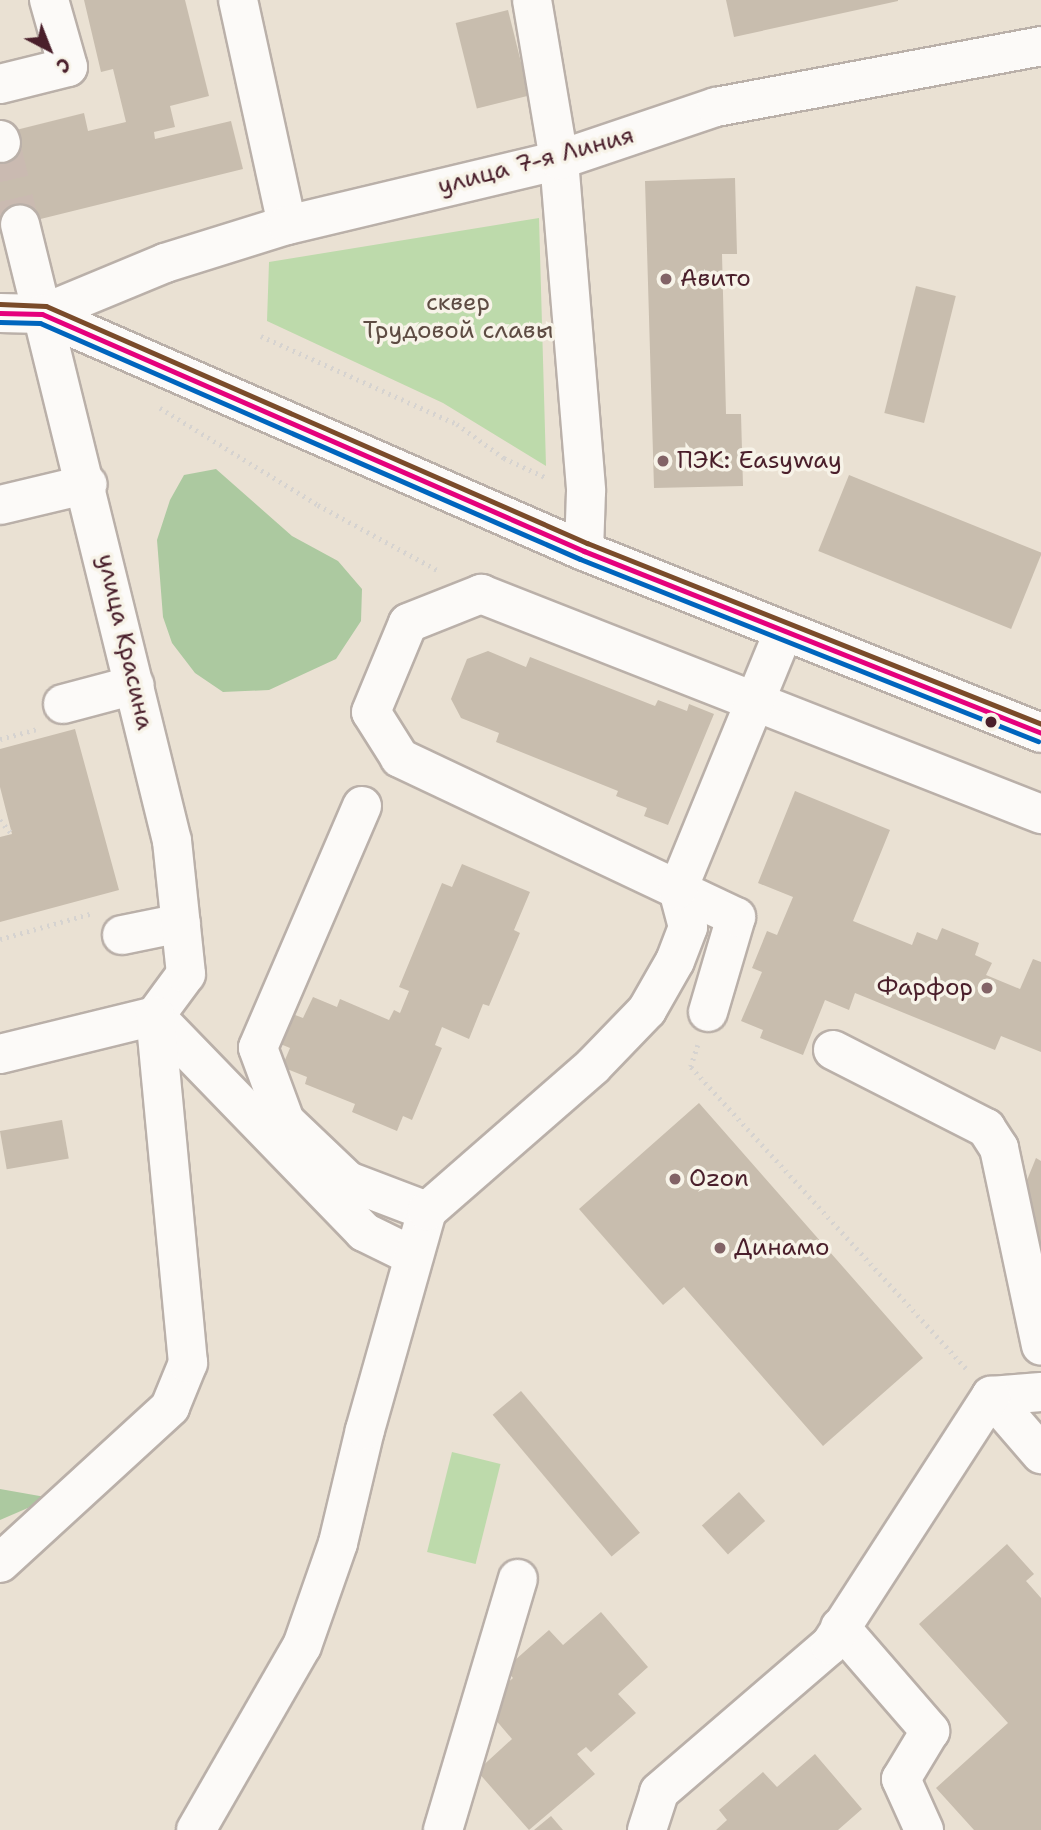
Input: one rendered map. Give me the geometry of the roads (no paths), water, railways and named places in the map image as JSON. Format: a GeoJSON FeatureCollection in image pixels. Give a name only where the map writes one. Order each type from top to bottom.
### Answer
{"type":"FeatureCollection","features":[{"type":"Feature","properties":{"kind":"street"},"geometry":{"type":"LineString","coordinates":[[0,84],[68,66],[49,0]]}},
{"type":"Feature","properties":{"kind":"street"},"geometry":{"type":"LineString","coordinates":[[238,0],[287,225]]}},
{"type":"Feature","properties":{"kind":"street"},"geometry":{"type":"LineString","coordinates":[[532,0],[559,160],[586,491],[584,551]]}},
{"type":"Feature","properties":{"kind":"street","name":"улица 7-я Линия"},"geometry":{"type":"LineString","coordinates":[[42,314],[165,263],[287,225],[559,160],[716,107],[1041,46]]}},
{"type":"Feature","properties":{"kind":"street","name":"улица Красина"},"geometry":{"type":"LineString","coordinates":[[20,224],[88,484],[110,603],[135,685],[172,841],[186,974],[155,1016]]}},
{"type":"Feature","properties":{"kind":"street"},"geometry":{"type":"LineString","coordinates":[[0,313],[42,314],[584,551],[1041,733]]}},
{"type":"Feature","properties":{"kind":"street"},"geometry":{"type":"LineString","coordinates":[[0,505],[88,484]]}},
{"type":"Feature","properties":{"kind":"street"},"geometry":{"type":"LineString","coordinates":[[708,1012],[736,916],[400,758],[371,712],[408,623],[481,594],[756,699],[1041,814]]}},
{"type":"Feature","properties":{"kind":"street"},"geometry":{"type":"LineString","coordinates":[[197,1830],[302,1646],[338,1543],[427,1212],[593,1066],[647,1010],[675,961],[688,927],[678,889],[784,631]]}},
{"type":"Feature","properties":{"kind":"street"},"geometry":{"type":"LineString","coordinates":[[63,704],[135,685]]}},
{"type":"Feature","properties":{"kind":"street"},"geometry":{"type":"LineString","coordinates":[[362,806],[258,1048],[285,1121],[348,1181],[427,1212]]}},
{"type":"Feature","properties":{"kind":"street"},"geometry":{"type":"LineString","coordinates":[[112,923],[181,923]]}},
{"type":"Feature","properties":{"kind":"street"},"geometry":{"type":"LineString","coordinates":[[155,1016],[364,1232],[413,1256]]}},
{"type":"Feature","properties":{"kind":"street"},"geometry":{"type":"LineString","coordinates":[[0,1054],[155,1016]]}},
{"type":"Feature","properties":{"kind":"street"},"geometry":{"type":"LineString","coordinates":[[0,1563],[170,1407],[188,1363],[155,1016]]}},
{"type":"Feature","properties":{"kind":"street"},"geometry":{"type":"LineString","coordinates":[[832,1049],[986,1128],[999,1148],[1041,1346]]}},
{"type":"Feature","properties":{"kind":"street"},"geometry":{"type":"LineString","coordinates":[[991,1396],[1041,1392]]}},
{"type":"Feature","properties":{"kind":"street"},"geometry":{"type":"LineString","coordinates":[[991,1396],[1041,1454]]}},
{"type":"Feature","properties":{"kind":"street"},"geometry":{"type":"LineString","coordinates":[[647,1830],[659,1792],[830,1645],[991,1396]]}},
{"type":"Feature","properties":{"kind":"street"},"geometry":{"type":"LineString","coordinates":[[443,1830],[518,1579]]}},
{"type":"Feature","properties":{"kind":"street"},"geometry":{"type":"LineString","coordinates":[[840,1627],[930,1731],[901,1779],[924,1830]]}},
{"type":"Feature","properties":{"kind":"tunnel"},"geometry":{"type":"LineString","coordinates":[[1,143],[20,224]]}},
{"type":"Feature","properties":{"kind":"place","name":"Авито"},"geometry":{"type":"Point","coordinates":[666,279]}},
{"type":"Feature","properties":{"kind":"place","name":"ПЭК: Easyway"},"geometry":{"type":"Point","coordinates":[663,461]}},
{"type":"Feature","properties":{"kind":"place","name":"Фарфор"},"geometry":{"type":"Point","coordinates":[987,988]}},
{"type":"Feature","properties":{"kind":"place","name":"Ozon"},"geometry":{"type":"Point","coordinates":[675,1179]}},
{"type":"Feature","properties":{"kind":"place","name":"Динамо"},"geometry":{"type":"Point","coordinates":[720,1248]}},
{"type":"Feature","properties":{"kind":"park label","name":"сквер Трудовой славы"},"geometry":{"type":"Point","coordinates":[458,317]}}]}
